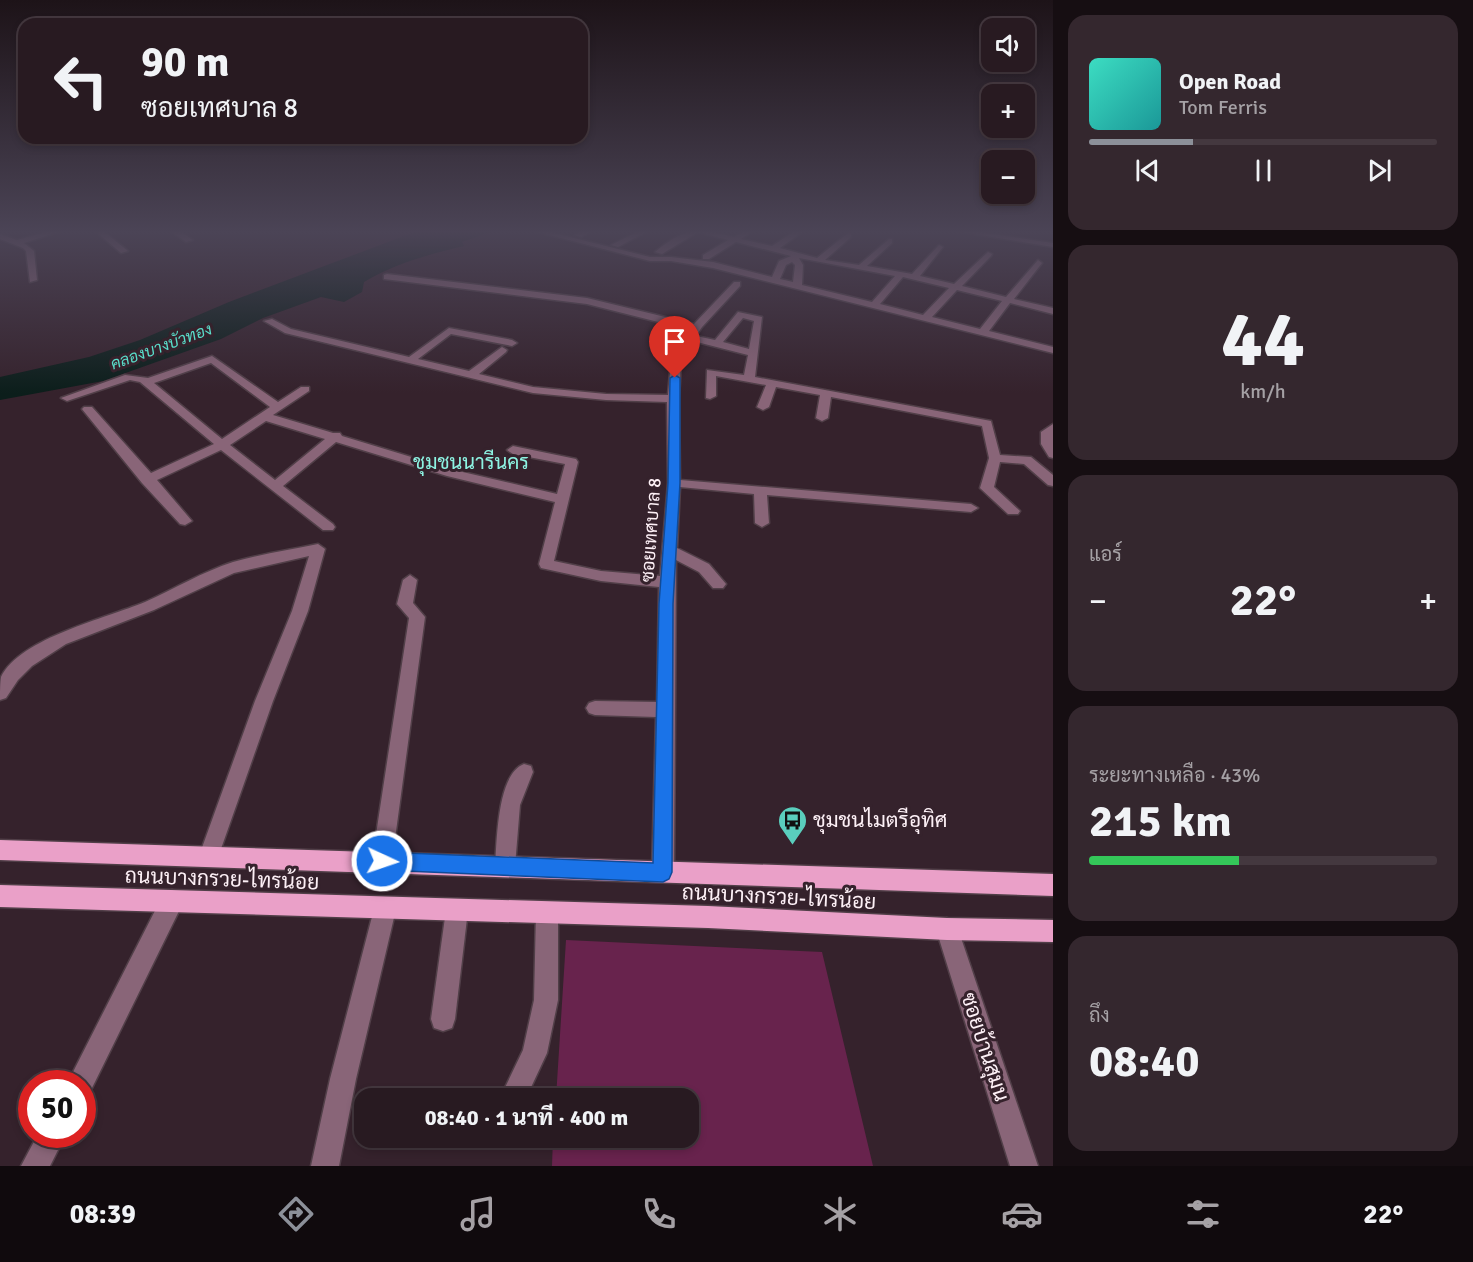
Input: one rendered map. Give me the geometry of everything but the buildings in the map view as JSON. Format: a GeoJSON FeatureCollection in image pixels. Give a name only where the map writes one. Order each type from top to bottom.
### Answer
{"type":"FeatureCollection","features":[{"type":"Feature","properties":{"kind":"main road","name":"ถนนบางกรวย-ไทรน้อย"},"geometry":{"type":"LineString","coordinates":[[0,850],[1053,885]]}},
{"type":"Feature","properties":{"kind":"main road","name":"ถนนบางกรวย-ไทรน้อย"},"geometry":{"type":"LineString","coordinates":[[0,897],[708,917],[1053,931]]}},
{"type":"Feature","properties":{"kind":"street"},"geometry":{"type":"LineString","coordinates":[[446,284],[587,302],[693,332],[717,344],[753,353]]}},
{"type":"Feature","properties":{"kind":"street","name":"ซอยเทศบาล 8"},"geometry":{"type":"LineString","coordinates":[[663,872],[667,582],[674,483],[673,399],[678,355],[693,332],[737,284]]}},
{"type":"Feature","properties":{"kind":"street"},"geometry":{"type":"LineString","coordinates":[[786,284],[1052,343]]}},
{"type":"Feature","properties":{"kind":"street"},"geometry":{"type":"LineString","coordinates":[[877,302],[892,284]]}},
{"type":"Feature","properties":{"kind":"street"},"geometry":{"type":"LineString","coordinates":[[943,284],[1053,311]]}},
{"type":"Feature","properties":{"kind":"street"},"geometry":{"type":"LineString","coordinates":[[928,315],[960,284]]}},
{"type":"Feature","properties":{"kind":"street"},"geometry":{"type":"LineString","coordinates":[[985,329],[1022,284]]}},
{"type":"Feature","properties":{"kind":"street"},"geometry":{"type":"LineString","coordinates":[[717,344],[741,314],[759,319],[748,379]]}},
{"type":"Feature","properties":{"kind":"street"},"geometry":{"type":"LineString","coordinates":[[269,321],[288,332],[508,385],[606,397],[673,399]]}},
{"type":"Feature","properties":{"kind":"street"},"geometry":{"type":"LineString","coordinates":[[411,360],[449,331],[512,343]]}},
{"type":"Feature","properties":{"kind":"street"},"geometry":{"type":"LineString","coordinates":[[471,375],[502,350]]}},
{"type":"Feature","properties":{"kind":"street"},"geometry":{"type":"LineString","coordinates":[[147,382],[212,358],[277,407]]}},
{"type":"Feature","properties":{"kind":"street"},"geometry":{"type":"LineString","coordinates":[[710,396],[711,372],[987,423],[995,458],[987,488],[1013,512]]}},
{"type":"Feature","properties":{"kind":"street"},"geometry":{"type":"LineString","coordinates":[[67,398],[136,376],[147,382],[222,445],[328,527]]}},
{"type":"Feature","properties":{"kind":"street"},"geometry":{"type":"LineString","coordinates":[[763,407],[772,383]]}},
{"type":"Feature","properties":{"kind":"street"},"geometry":{"type":"LineString","coordinates":[[147,480],[222,445],[305,389]]}},
{"type":"Feature","properties":{"kind":"street"},"geometry":{"type":"LineString","coordinates":[[822,418],[826,393]]}},
{"type":"Feature","properties":{"kind":"street"},"geometry":{"type":"LineString","coordinates":[[88,409],[185,522]]}},
{"type":"Feature","properties":{"kind":"street"},"geometry":{"type":"LineString","coordinates":[[263,416],[336,436],[451,473],[562,499]]}},
{"type":"Feature","properties":{"kind":"street"},"geometry":{"type":"LineString","coordinates":[[1053,428],[1047,432],[1047,444],[1053,454]]}},
{"type":"Feature","properties":{"kind":"street"},"geometry":{"type":"LineString","coordinates":[[275,486],[336,436]]}},
{"type":"Feature","properties":{"kind":"street"},"geometry":{"type":"LineString","coordinates":[[513,450],[572,462],[546,564],[601,576],[667,582]]}},
{"type":"Feature","properties":{"kind":"street"},"geometry":{"type":"LineString","coordinates":[[995,458],[1027,460],[1053,482]]}},
{"type":"Feature","properties":{"kind":"street"},"geometry":{"type":"LineString","coordinates":[[674,483],[971,508]]}},
{"type":"Feature","properties":{"kind":"street"},"geometry":{"type":"LineString","coordinates":[[760,490],[762,523]]}},
{"type":"Feature","properties":{"kind":"street"},"geometry":{"type":"LineString","coordinates":[[0,693],[12,674],[28,658],[46,646],[140,610],[231,568],[267,558],[318,549],[300,611],[264,701],[209,856]]}},
{"type":"Feature","properties":{"kind":"street"},"geometry":{"type":"LineString","coordinates":[[669,550],[704,567],[718,584]]}},
{"type":"Feature","properties":{"kind":"street"},"geometry":{"type":"LineString","coordinates":[[382,861],[417,617],[405,604],[410,580]]}},
{"type":"Feature","properties":{"kind":"street"},"geometry":{"type":"LineString","coordinates":[[595,708],[664,710]]}},
{"type":"Feature","properties":{"kind":"street"},"geometry":{"type":"LineString","coordinates":[[505,866],[511,796],[515,784],[524,772]]}},
{"type":"Feature","properties":{"kind":"street"},"geometry":{"type":"LineString","coordinates":[[88,1070],[172,901]]}},
{"type":"Feature","properties":{"kind":"street"},"geometry":{"type":"LineString","coordinates":[[325,1166],[343,1079],[385,909]]}},
{"type":"Feature","properties":{"kind":"street"},"geometry":{"type":"LineString","coordinates":[[443,1019],[457,910]]}},
{"type":"Feature","properties":{"kind":"street"},"geometry":{"type":"LineString","coordinates":[[518,1088],[535,1053],[546,1000],[547,913]]}},
{"type":"Feature","properties":{"kind":"street","name":"ซอยบ้านสุมน"},"geometry":{"type":"LineString","coordinates":[[947,928],[1024,1166]]}},
{"type":"Feature","properties":{"kind":"street"},"geometry":{"type":"LineString","coordinates":[[35,1166],[45,1148]]}},
{"type":"Feature","properties":{"kind":"shaded area"},"geometry":{"type":"Polygon","coordinates":[[[566,940],[822,952],[873,1166],[552,1166],[553,1148],[699,1148],[699,1088],[557,1088],[566,940]]]}},
{"type":"Feature","properties":{"kind":"water","name":"คลองบางบัวทอง"},"geometry":{"type":"Polygon","coordinates":[[[276,284],[364,284],[362,292],[344,302],[321,297],[263,318],[221,339],[103,381],[0,400],[0,377],[89,357],[140,340],[276,284]]]}},
{"type":"Feature","properties":{"kind":"place","name":"ชุมชนไมตรีอุทิศ"},"geometry":{"type":"Point","coordinates":[792,846]}},
{"type":"Feature","properties":{"kind":"district","name":"ชุมชนนารีนคร"},"geometry":{"type":"Point","coordinates":[471,462]}},
{"type":"Feature","properties":{"kind":"route"},"geometry":{"type":"LineString","coordinates":[[382,861],[663,872],[666,604],[674,483],[675,378]]}}]}
